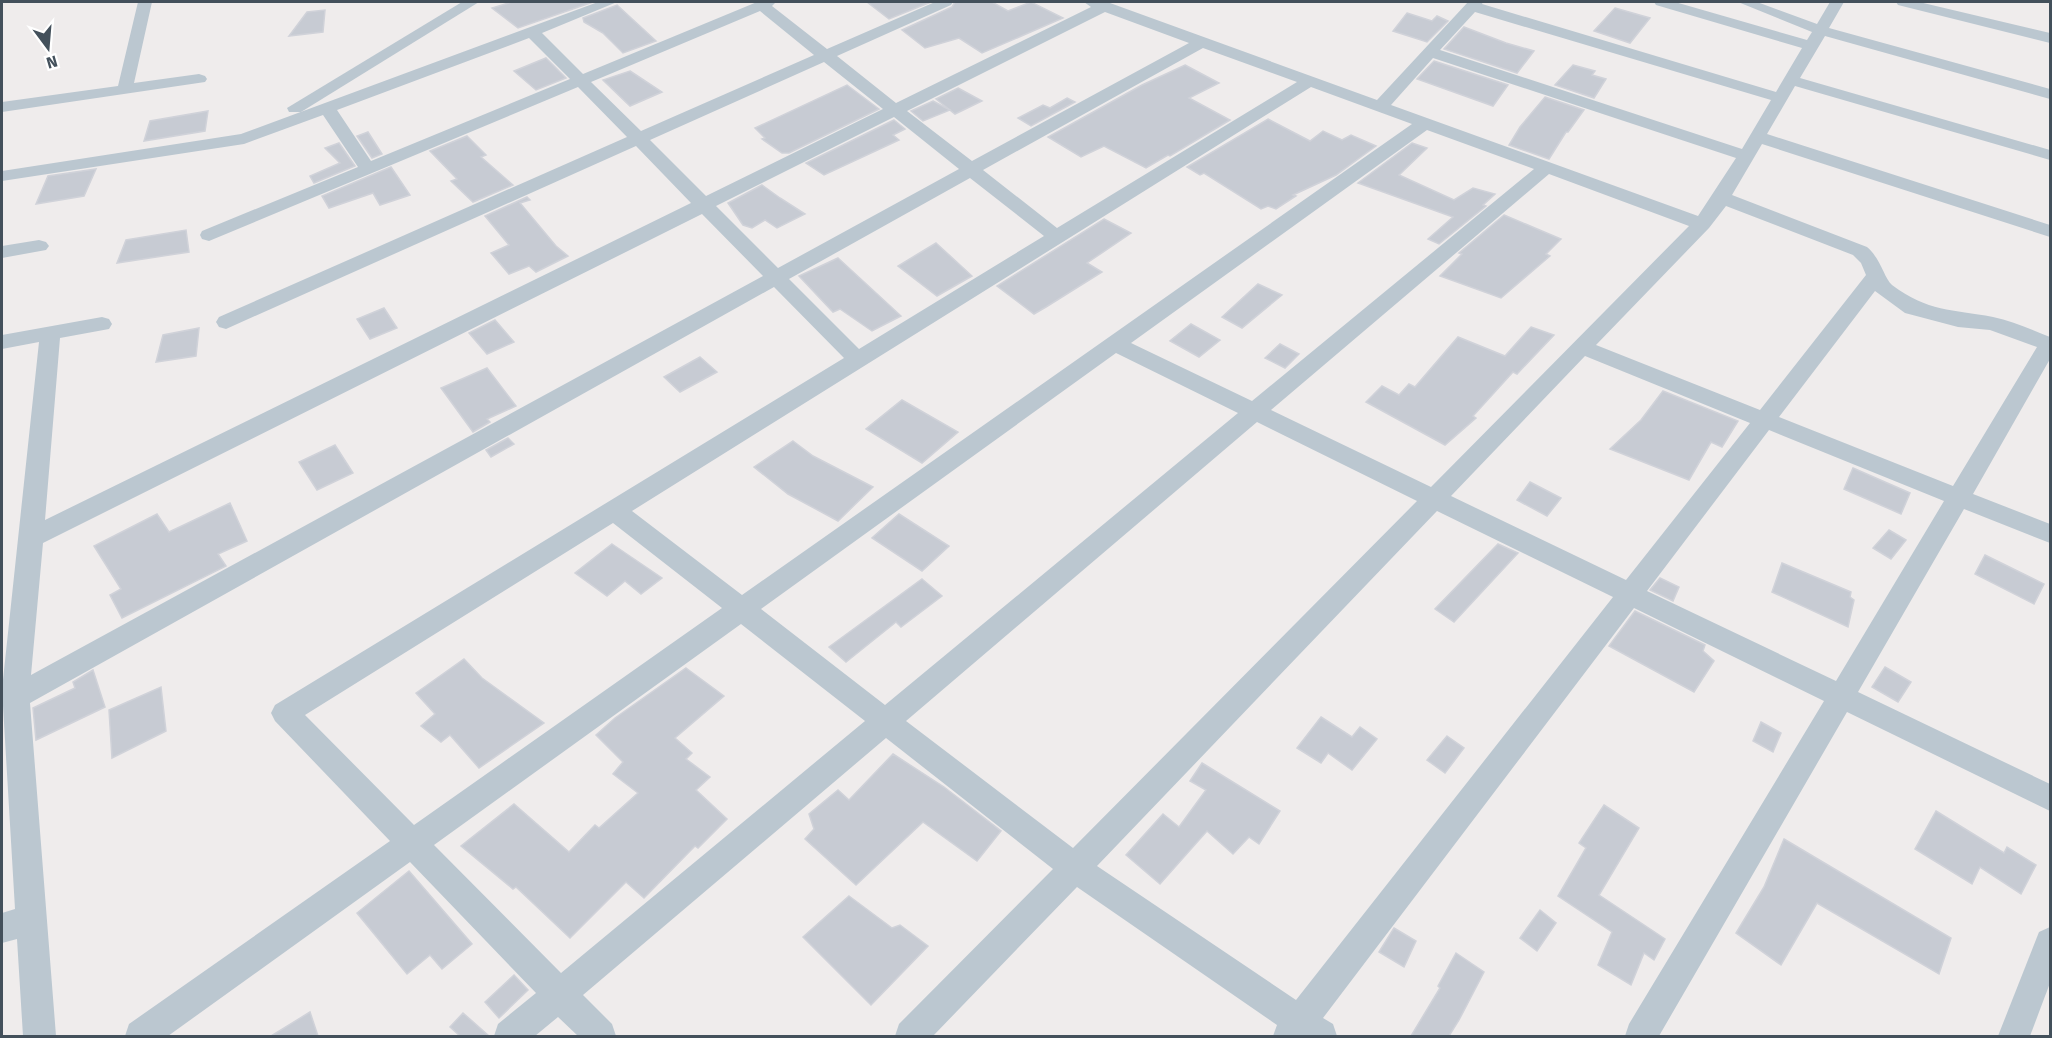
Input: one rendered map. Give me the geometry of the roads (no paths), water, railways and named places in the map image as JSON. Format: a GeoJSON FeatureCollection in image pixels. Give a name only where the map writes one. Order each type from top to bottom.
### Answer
{"type":"FeatureCollection","features":[{"type":"Feature","properties":{"kind":"street"},"geometry":{"type":"LineString","coordinates":[[125,89],[145,2]]}},
{"type":"Feature","properties":{"kind":"street"},"geometry":{"type":"LineString","coordinates":[[244,139],[448,9],[472,2]]}},
{"type":"Feature","properties":{"kind":"street"},"geometry":{"type":"LineString","coordinates":[[2,176],[244,139],[610,2]]}},
{"type":"Feature","properties":{"kind":"street"},"geometry":{"type":"LineString","coordinates":[[226,322],[946,2]]}},
{"type":"Feature","properties":{"kind":"street"},"geometry":{"type":"LineString","coordinates":[[1661,2],[1811,46]]}},
{"type":"Feature","properties":{"kind":"street"},"geometry":{"type":"LineString","coordinates":[[1745,2],[1820,30],[2050,94]]}},
{"type":"Feature","properties":{"kind":"street"},"geometry":{"type":"LineString","coordinates":[[911,1036],[1702,224],[1722,198],[1837,2]]}},
{"type":"Feature","properties":{"kind":"street"},"geometry":{"type":"LineString","coordinates":[[1903,2],[2050,38]]}},
{"type":"Feature","properties":{"kind":"street"},"geometry":{"type":"LineString","coordinates":[[209,235],[765,3],[825,56],[1057,237]]}},
{"type":"Feature","properties":{"kind":"street"},"geometry":{"type":"LineString","coordinates":[[31,538],[894,110],[1098,4],[1702,224]]}},
{"type":"Feature","properties":{"kind":"street"},"geometry":{"type":"LineString","coordinates":[[1380,106],[1474,4],[1780,98]]}},
{"type":"Feature","properties":{"kind":"street"},"geometry":{"type":"LineString","coordinates":[[531,31],[858,360]]}},
{"type":"Feature","properties":{"kind":"street"},"geometry":{"type":"LineString","coordinates":[[9,699],[1202,42]]}},
{"type":"Feature","properties":{"kind":"street"},"geometry":{"type":"LineString","coordinates":[[1430,52],[1746,156]]}},
{"type":"Feature","properties":{"kind":"street"},"geometry":{"type":"LineString","coordinates":[[2,107],[199,79]]}},
{"type":"Feature","properties":{"kind":"street"},"geometry":{"type":"LineString","coordinates":[[1791,80],[2050,155]]}},
{"type":"Feature","properties":{"kind":"street"},"geometry":{"type":"LineString","coordinates":[[600,1036],[285,713],[1310,81]]}},
{"type":"Feature","properties":{"kind":"street"},"geometry":{"type":"LineString","coordinates":[[327,108],[368,168]]}},
{"type":"Feature","properties":{"kind":"street"},"geometry":{"type":"LineString","coordinates":[[141,1036],[1425,123]]}},
{"type":"Feature","properties":{"kind":"street"},"geometry":{"type":"LineString","coordinates":[[1758,137],[2050,231]]}},
{"type":"Feature","properties":{"kind":"street"},"geometry":{"type":"LineString","coordinates":[[510,1036],[1547,167]]}},
{"type":"Feature","properties":{"kind":"street"},"geometry":{"type":"LineString","coordinates":[[1641,1036],[2050,344],[1992,324],[1958,320],[1912,308],[1891,295],[1875,277],[1870,260],[1847,244],[1802,230],[1722,198]]}},
{"type":"Feature","properties":{"kind":"street"},"geometry":{"type":"LineString","coordinates":[[2,252],[39,246]]}},
{"type":"Feature","properties":{"kind":"street"},"geometry":{"type":"LineString","coordinates":[[614,510],[1075,868],[1303,1032],[1630,594],[1875,277]]}},
{"type":"Feature","properties":{"kind":"street"},"geometry":{"type":"LineString","coordinates":[[2,342],[102,324]]}},
{"type":"Feature","properties":{"kind":"street"},"geometry":{"type":"LineString","coordinates":[[39,1036],[31,920],[9,699],[31,538],[50,333]]}},
{"type":"Feature","properties":{"kind":"street"},"geometry":{"type":"LineString","coordinates":[[1115,344],[2050,798]]}},
{"type":"Feature","properties":{"kind":"street"},"geometry":{"type":"LineString","coordinates":[[1582,347],[2050,534]]}},
{"type":"Feature","properties":{"kind":"street"},"geometry":{"type":"LineString","coordinates":[[2,928],[31,920]]}},
{"type":"Feature","properties":{"kind":"street"},"geometry":{"type":"LineString","coordinates":[[2014,1036],[2050,943]]}}]}
